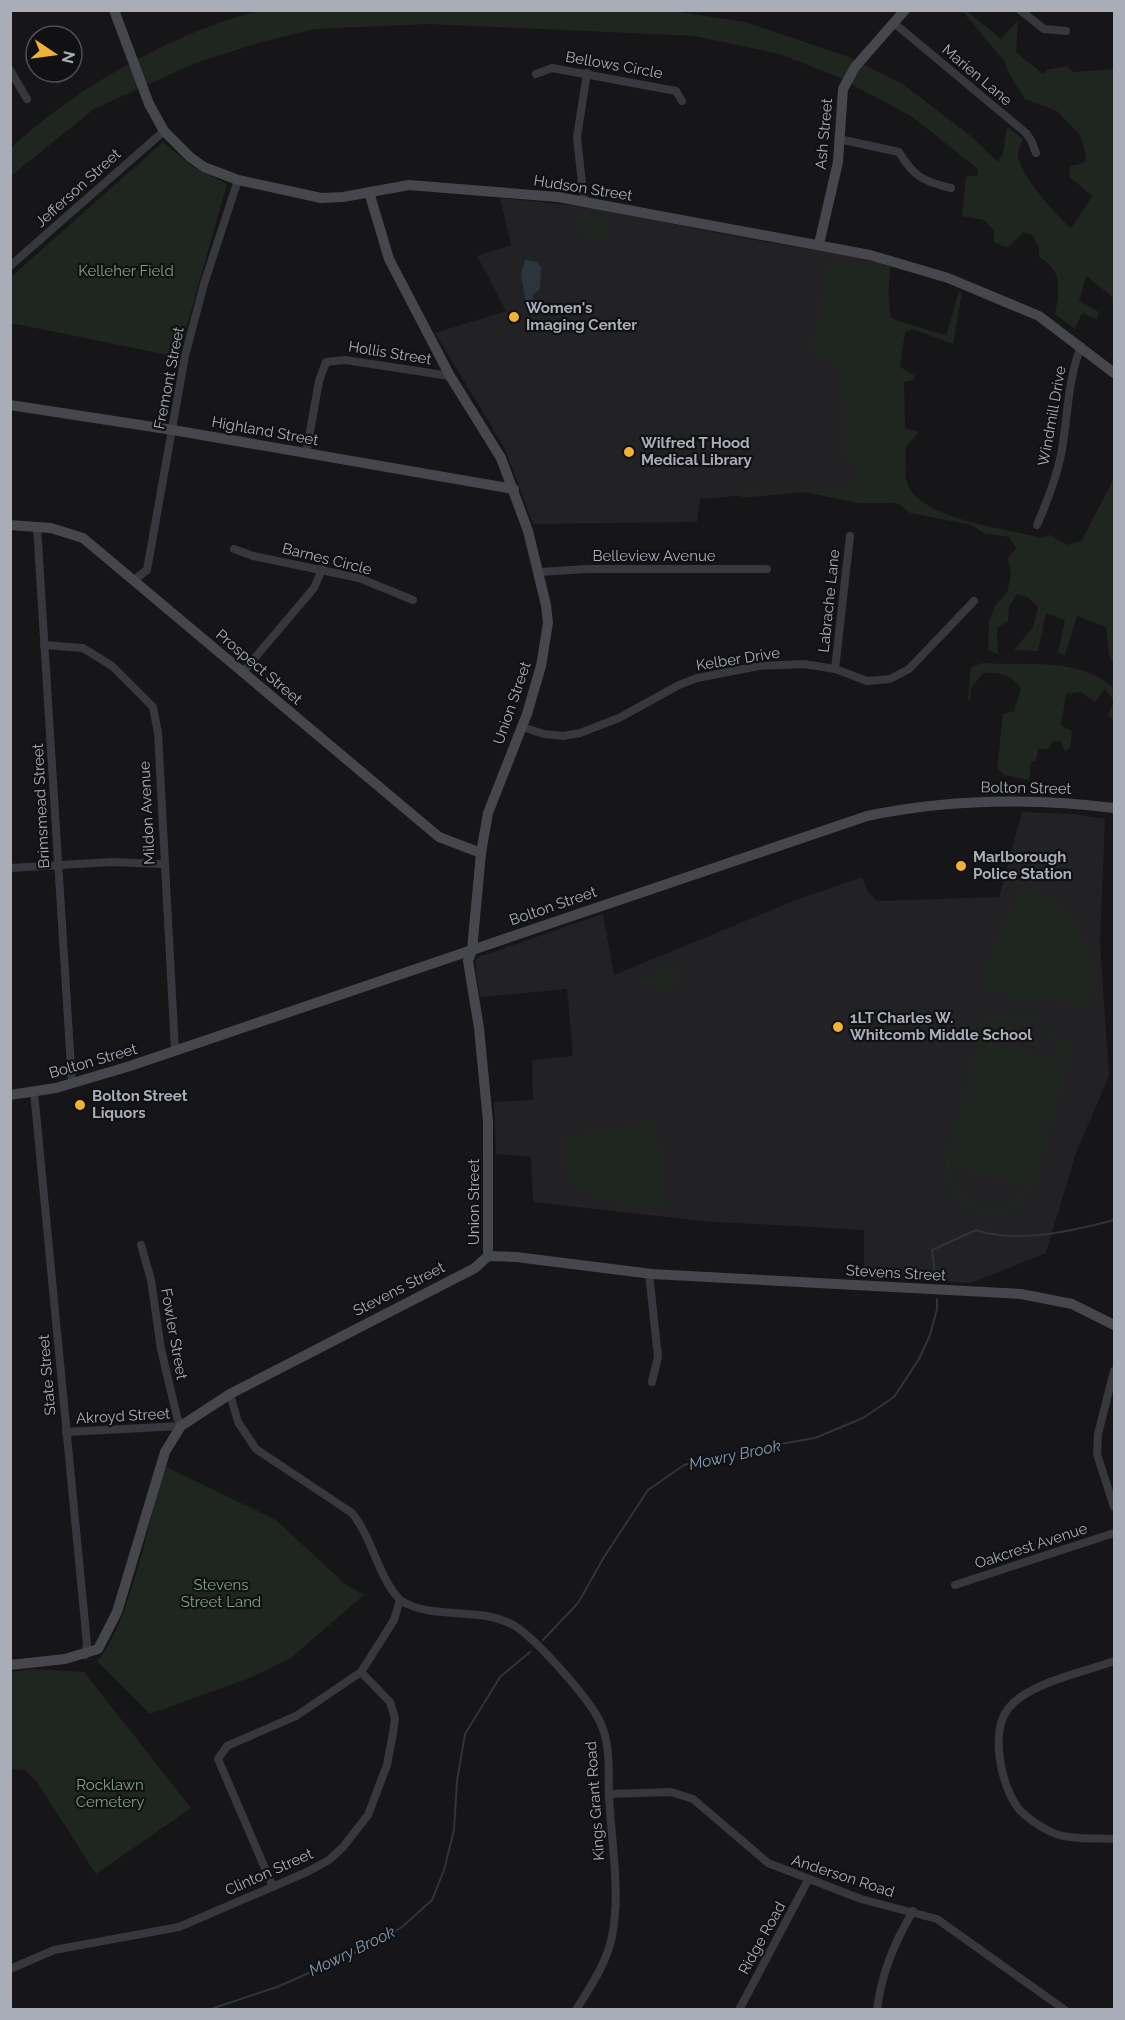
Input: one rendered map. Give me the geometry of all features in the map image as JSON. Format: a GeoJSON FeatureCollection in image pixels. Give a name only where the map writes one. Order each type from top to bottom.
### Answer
{"type":"FeatureCollection","features":[{"type":"Feature","properties":{"kind":"street","name":"Hudson Street"},"geometry":{"type":"LineString","coordinates":[[114,10],[149,104],[164,130],[190,157],[204,167],[238,180],[321,198],[395,186],[429,185],[584,202],[718,228],[819,244],[900,262],[948,278],[1039,316],[1114,373]]}},
{"type":"Feature","properties":{"kind":"street","name":"Ash Street"},"geometry":{"type":"LineString","coordinates":[[819,244],[834,182],[840,103],[846,81],[855,67],[905,10]]}},
{"type":"Feature","properties":{"kind":"street"},"geometry":{"type":"LineString","coordinates":[[1020,10],[1044,29],[1066,31]]}},
{"type":"Feature","properties":{"kind":"street","name":"Marien Lane"},"geometry":{"type":"LineString","coordinates":[[894,23],[1026,133],[1036,153]]}},
{"type":"Feature","properties":{"kind":"street","name":"Bellows Circle"},"geometry":{"type":"LineString","coordinates":[[536,74],[552,68],[587,73],[676,91],[682,101]]}},
{"type":"Feature","properties":{"kind":"street"},"geometry":{"type":"LineString","coordinates":[[10,70],[27,99]]}},
{"type":"Feature","properties":{"kind":"street"},"geometry":{"type":"LineString","coordinates":[[584,202],[577,137],[587,73]]}},
{"type":"Feature","properties":{"kind":"street","name":"Jefferson Street"},"geometry":{"type":"LineString","coordinates":[[10,266],[164,130]]}},
{"type":"Feature","properties":{"kind":"street"},"geometry":{"type":"LineString","coordinates":[[838,139],[899,152],[909,170],[929,183],[951,188]]}},
{"type":"Feature","properties":{"kind":"street","name":"Fremont Street"},"geometry":{"type":"LineString","coordinates":[[134,580],[147,570],[194,320],[238,180]]}},
{"type":"Feature","properties":{"kind":"street","name":"Union Street"},"geometry":{"type":"LineString","coordinates":[[369,192],[388,259],[450,376],[501,458],[514,489],[540,572],[548,623],[541,666],[522,727],[493,797],[481,853],[472,950],[468,961],[480,1037],[488,1122],[488,1256]]}},
{"type":"Feature","properties":{"kind":"street","name":"Windmill Drive"},"geometry":{"type":"LineString","coordinates":[[1037,525],[1051,492],[1060,456],[1068,389],[1081,346]]}},
{"type":"Feature","properties":{"kind":"street","name":"Hollis Street"},"geometry":{"type":"LineString","coordinates":[[306,454],[319,381],[326,362],[345,360],[450,376]]}},
{"type":"Feature","properties":{"kind":"street","name":"Highland Street"},"geometry":{"type":"LineString","coordinates":[[10,405],[173,430],[514,489]]}},
{"type":"Feature","properties":{"kind":"street","name":"Prospect Street"},"geometry":{"type":"LineString","coordinates":[[10,525],[62,530],[83,538],[439,837],[481,853]]}},
{"type":"Feature","properties":{"kind":"street","name":"Brimsmead Street"},"geometry":{"type":"LineString","coordinates":[[37,527],[72,1083]]}},
{"type":"Feature","properties":{"kind":"street","name":"Labrache Lane"},"geometry":{"type":"LineString","coordinates":[[835,669],[850,536]]}},
{"type":"Feature","properties":{"kind":"street","name":"Barnes Circle"},"geometry":{"type":"LineString","coordinates":[[234,549],[253,556],[359,578],[413,600]]}},
{"type":"Feature","properties":{"kind":"street"},"geometry":{"type":"LineString","coordinates":[[242,673],[314,588],[322,569]]}},
{"type":"Feature","properties":{"kind":"street","name":"Belleview Avenue"},"geometry":{"type":"LineString","coordinates":[[540,572],[586,569],[767,569]]}},
{"type":"Feature","properties":{"kind":"street","name":"Kelber Drive"},"geometry":{"type":"LineString","coordinates":[[522,727],[554,735],[580,733],[619,718],[679,685],[722,673],[786,664],[835,669],[867,681],[883,681],[900,676],[974,601]]}},
{"type":"Feature","properties":{"kind":"street","name":"Mildon Avenue"},"geometry":{"type":"LineString","coordinates":[[44,645],[70,645],[96,654],[112,666],[153,707],[158,733],[163,864],[175,1051]]}},
{"type":"Feature","properties":{"kind":"street","name":"Bolton Street"},"geometry":{"type":"LineString","coordinates":[[10,1095],[72,1083],[175,1051],[867,816],[942,804],[980,802],[1114,808]]}},
{"type":"Feature","properties":{"kind":"street"},"geometry":{"type":"LineString","coordinates":[[10,868],[112,862],[163,864]]}},
{"type":"Feature","properties":{"kind":"street","name":"State Street"},"geometry":{"type":"LineString","coordinates":[[34,1092],[87,1644],[84,1655]]}},
{"type":"Feature","properties":{"kind":"street","name":"Fowler Street"},"geometry":{"type":"LineString","coordinates":[[141,1245],[151,1280],[161,1349],[181,1426]]}},
{"type":"Feature","properties":{"kind":"street","name":"Stevens Street"},"geometry":{"type":"LineString","coordinates":[[84,1655],[98,1649],[109,1631],[126,1585],[158,1470],[165,1452],[181,1426],[230,1394],[475,1268],[488,1256],[516,1257],[649,1273],[1022,1294],[1072,1304],[1114,1325]]}},
{"type":"Feature","properties":{"kind":"street"},"geometry":{"type":"LineString","coordinates":[[649,1273],[658,1357],[652,1382]]}},
{"type":"Feature","properties":{"kind":"street"},"geometry":{"type":"LineString","coordinates":[[1114,1371],[1098,1434],[1097,1454],[1114,1508]]}},
{"type":"Feature","properties":{"kind":"street"},"geometry":{"type":"LineString","coordinates":[[230,1394],[238,1422],[256,1449],[352,1513],[363,1526],[390,1588],[400,1599],[394,1620],[361,1672],[297,1716],[227,1746],[221,1751],[218,1759],[273,1887]]}},
{"type":"Feature","properties":{"kind":"street","name":"Akroyd Street"},"geometry":{"type":"LineString","coordinates":[[66,1432],[181,1426]]}},
{"type":"Feature","properties":{"kind":"street","name":"Oakcrest Avenue"},"geometry":{"type":"LineString","coordinates":[[955,1585],[1114,1533]]}},
{"type":"Feature","properties":{"kind":"street","name":"Kings Grant Road"},"geometry":{"type":"LineString","coordinates":[[400,1599],[410,1606],[499,1619],[519,1629],[532,1640],[582,1696],[601,1723],[609,1760],[614,1874],[612,1936],[601,1967],[576,2010]]}},
{"type":"Feature","properties":{"kind":"street"},"geometry":{"type":"LineString","coordinates":[[10,1665],[84,1655]]}},
{"type":"Feature","properties":{"kind":"street"},"geometry":{"type":"LineString","coordinates":[[1114,1661],[1025,1693],[1008,1709],[1000,1725],[998,1746],[1004,1779],[1018,1808],[1054,1833],[1114,1839]]}},
{"type":"Feature","properties":{"kind":"street","name":"Clinton Street"},"geometry":{"type":"LineString","coordinates":[[10,1969],[54,1950],[178,1927],[273,1887],[329,1860],[357,1830],[378,1795],[387,1765],[395,1718],[390,1702],[361,1672]]}},
{"type":"Feature","properties":{"kind":"street","name":"Anderson Road"},"geometry":{"type":"LineString","coordinates":[[609,1794],[671,1792],[683,1795],[704,1807],[757,1856],[808,1880],[861,1899],[937,1919],[1065,2010]]}},
{"type":"Feature","properties":{"kind":"street","name":"Ridge Road"},"geometry":{"type":"LineString","coordinates":[[739,2010],[808,1880]]}},
{"type":"Feature","properties":{"kind":"street"},"geometry":{"type":"LineString","coordinates":[[877,2010],[879,1987],[900,1932],[913,1911]]}},
{"type":"Feature","properties":{"kind":"shaded area"},"geometry":{"type":"Polygon","coordinates":[[[500,198],[587,207],[749,239],[886,262],[907,506],[817,489],[700,499],[697,522],[533,524],[505,449],[435,333],[506,311],[477,256],[511,245],[500,198]]]}},
{"type":"Feature","properties":{"kind":"shaded area"},"geometry":{"type":"Polygon","coordinates":[[[525,260],[537,262],[541,267],[540,289],[533,295],[534,308],[526,305],[521,274],[525,260]]]}},
{"type":"Feature","properties":{"kind":"shaded area","name":"1LT Charles W. Whitcomb Middle School"},"geometry":{"type":"Polygon","coordinates":[[[1022,812],[1074,814],[1105,819],[1100,943],[1109,1076],[1076,1153],[1046,1253],[971,1283],[864,1278],[864,1230],[702,1221],[533,1202],[531,1157],[496,1154],[494,1102],[533,1100],[532,1060],[573,1056],[567,989],[480,997],[475,962],[478,957],[603,914],[614,975],[796,900],[862,877],[869,893],[877,901],[999,897],[1022,812]]]}},
{"type":"Feature","properties":{"kind":"green space"},"geometry":{"type":"Polygon","coordinates":[[[262,10],[673,11],[745,22],[846,56],[904,85],[973,138],[998,162],[1003,153],[1007,127],[1023,139],[1018,152],[1023,171],[1048,204],[1071,228],[1093,196],[1069,177],[1070,166],[1084,163],[1086,154],[1080,135],[1057,111],[1025,99],[1008,72],[1005,62],[962,11],[967,11],[1001,39],[1018,20],[1016,52],[1043,74],[1046,70],[1067,66],[1073,72],[1114,69],[1114,298],[1086,276],[1079,301],[1099,312],[1097,319],[1082,313],[1075,329],[1055,314],[1058,281],[1052,268],[1039,257],[1039,248],[1032,235],[1023,232],[1008,248],[994,242],[994,231],[984,220],[962,216],[966,177],[978,175],[978,169],[911,116],[836,76],[779,54],[695,36],[428,24],[315,29],[255,44],[193,64],[94,109],[11,176],[11,148],[65,104],[128,64],[162,47],[230,19],[262,10]]]}},
{"type":"Feature","properties":{"kind":"green space","name":"Kelleher Field"},"geometry":{"type":"Polygon","coordinates":[[[163,142],[193,167],[227,184],[178,357],[11,323],[11,277],[163,142]]]}},
{"type":"Feature","properties":{"kind":"green space"},"geometry":{"type":"Polygon","coordinates":[[[576,214],[610,221],[606,239],[578,233],[580,224],[575,223],[576,214]]]}},
{"type":"Feature","properties":{"kind":"green space"},"geometry":{"type":"Polygon","coordinates":[[[830,259],[890,266],[887,315],[906,324],[946,335],[959,292],[962,292],[953,344],[912,329],[905,332],[900,367],[915,376],[913,380],[904,382],[905,428],[919,432],[906,447],[906,474],[910,489],[920,500],[934,509],[971,522],[1042,538],[1050,535],[1068,545],[1082,540],[1114,478],[1114,665],[1109,654],[1106,627],[1077,616],[1065,655],[1058,653],[1065,620],[1046,613],[1038,651],[1014,650],[1033,627],[1038,608],[1029,598],[1017,594],[1009,607],[1008,621],[997,628],[998,654],[988,650],[989,621],[995,606],[1007,592],[1011,576],[1008,558],[1016,548],[1009,537],[983,533],[972,525],[910,513],[898,503],[859,503],[803,492],[741,498],[741,494],[848,486],[858,482],[863,475],[844,457],[846,419],[837,362],[824,360],[812,349],[830,259]]]}},
{"type":"Feature","properties":{"kind":"green space"},"geometry":{"type":"Polygon","coordinates":[[[983,663],[1052,665],[1085,671],[1114,688],[1114,701],[1105,689],[1095,702],[1080,692],[1066,694],[1061,726],[1072,731],[1070,748],[1065,752],[1061,742],[1053,741],[1048,749],[1038,749],[1036,761],[1031,761],[1029,780],[1005,775],[997,768],[1003,714],[1014,711],[1021,688],[1004,675],[983,673],[971,688],[970,701],[968,700],[971,667],[983,663]]]}},
{"type":"Feature","properties":{"kind":"green space"},"geometry":{"type":"Polygon","coordinates":[[[1114,701],[1114,721],[1108,715],[1114,701]]]}},
{"type":"Feature","properties":{"kind":"green space"},"geometry":{"type":"Polygon","coordinates":[[[1019,885],[1039,892],[1056,902],[1081,931],[1092,968],[1091,988],[1086,1009],[986,989],[982,981],[1019,885]]]}},
{"type":"Feature","properties":{"kind":"green space"},"geometry":{"type":"Polygon","coordinates":[[[670,966],[680,971],[668,992],[639,982],[641,976],[663,973],[670,966]]]}},
{"type":"Feature","properties":{"kind":"green space"},"geometry":{"type":"Polygon","coordinates":[[[1012,1015],[1036,1017],[1049,1026],[1059,1038],[1073,1046],[1035,1180],[1020,1203],[1008,1211],[995,1214],[981,1213],[967,1208],[951,1192],[946,1178],[945,1163],[985,1016],[999,1020],[1012,1015]],[[1012,1020],[994,1030],[983,1046],[950,1164],[952,1179],[959,1192],[968,1201],[980,1206],[993,1208],[1006,1205],[1017,1198],[1027,1186],[1061,1065],[1058,1045],[1048,1030],[1032,1021],[1012,1020]]]}},
{"type":"Feature","properties":{"kind":"green space"},"geometry":{"type":"Polygon","coordinates":[[[995,1042],[1060,1063],[1025,1187],[952,1166],[987,1043],[994,1045],[995,1042]]]}},
{"type":"Feature","properties":{"kind":"green space"},"geometry":{"type":"Polygon","coordinates":[[[655,1122],[667,1205],[622,1204],[607,1201],[593,1197],[571,1178],[564,1161],[563,1136],[615,1130],[622,1126],[655,1122]]]}},
{"type":"Feature","properties":{"kind":"green space","name":"Stevens Street Land"},"geometry":{"type":"Polygon","coordinates":[[[164,1466],[276,1520],[345,1584],[364,1595],[291,1658],[247,1679],[150,1714],[97,1661],[109,1645],[129,1597],[164,1466]]]}},
{"type":"Feature","properties":{"kind":"green space","name":"Rocklawn Cemetery"},"geometry":{"type":"Polygon","coordinates":[[[31,1669],[84,1672],[191,1808],[96,1874],[37,1782],[25,1770],[11,1769],[11,1672],[31,1669]]]}},
{"type":"Feature","properties":{"kind":"waterway","name":"Mowry Brook"},"geometry":{"type":"LineString","coordinates":[[936,1281],[932,1250],[976,1230],[992,1234],[1027,1236],[1063,1232],[1114,1220]]}},
{"type":"Feature","properties":{"kind":"waterway","name":"Mowry Brook"},"geometry":{"type":"LineString","coordinates":[[543,1640],[578,1603],[604,1557],[648,1490],[684,1465],[724,1454],[815,1438],[863,1418],[894,1397],[919,1359],[930,1335],[937,1309],[937,1299]]}},
{"type":"Feature","properties":{"kind":"waterway","name":"Mowry Brook"},"geometry":{"type":"LineString","coordinates":[[208,2010],[277,1987],[368,1947],[402,1927],[432,1900],[444,1870],[454,1830],[457,1781],[465,1734],[500,1677],[530,1652]]}},
{"type":"Feature","properties":{"kind":"place","name":"Women's Imaging Center"},"geometry":{"type":"Point","coordinates":[514,317]}},
{"type":"Feature","properties":{"kind":"place","name":"Wilfred T Hood Medical Library"},"geometry":{"type":"Point","coordinates":[629,452]}},
{"type":"Feature","properties":{"kind":"place","name":"Marlborough Police Station"},"geometry":{"type":"Point","coordinates":[961,866]}},
{"type":"Feature","properties":{"kind":"place","name":"1LT Charles W. Whitcomb Middle School"},"geometry":{"type":"Point","coordinates":[838,1027]}},
{"type":"Feature","properties":{"kind":"place","name":"Bolton Street Liquors"},"geometry":{"type":"Point","coordinates":[80,1105]}}]}
